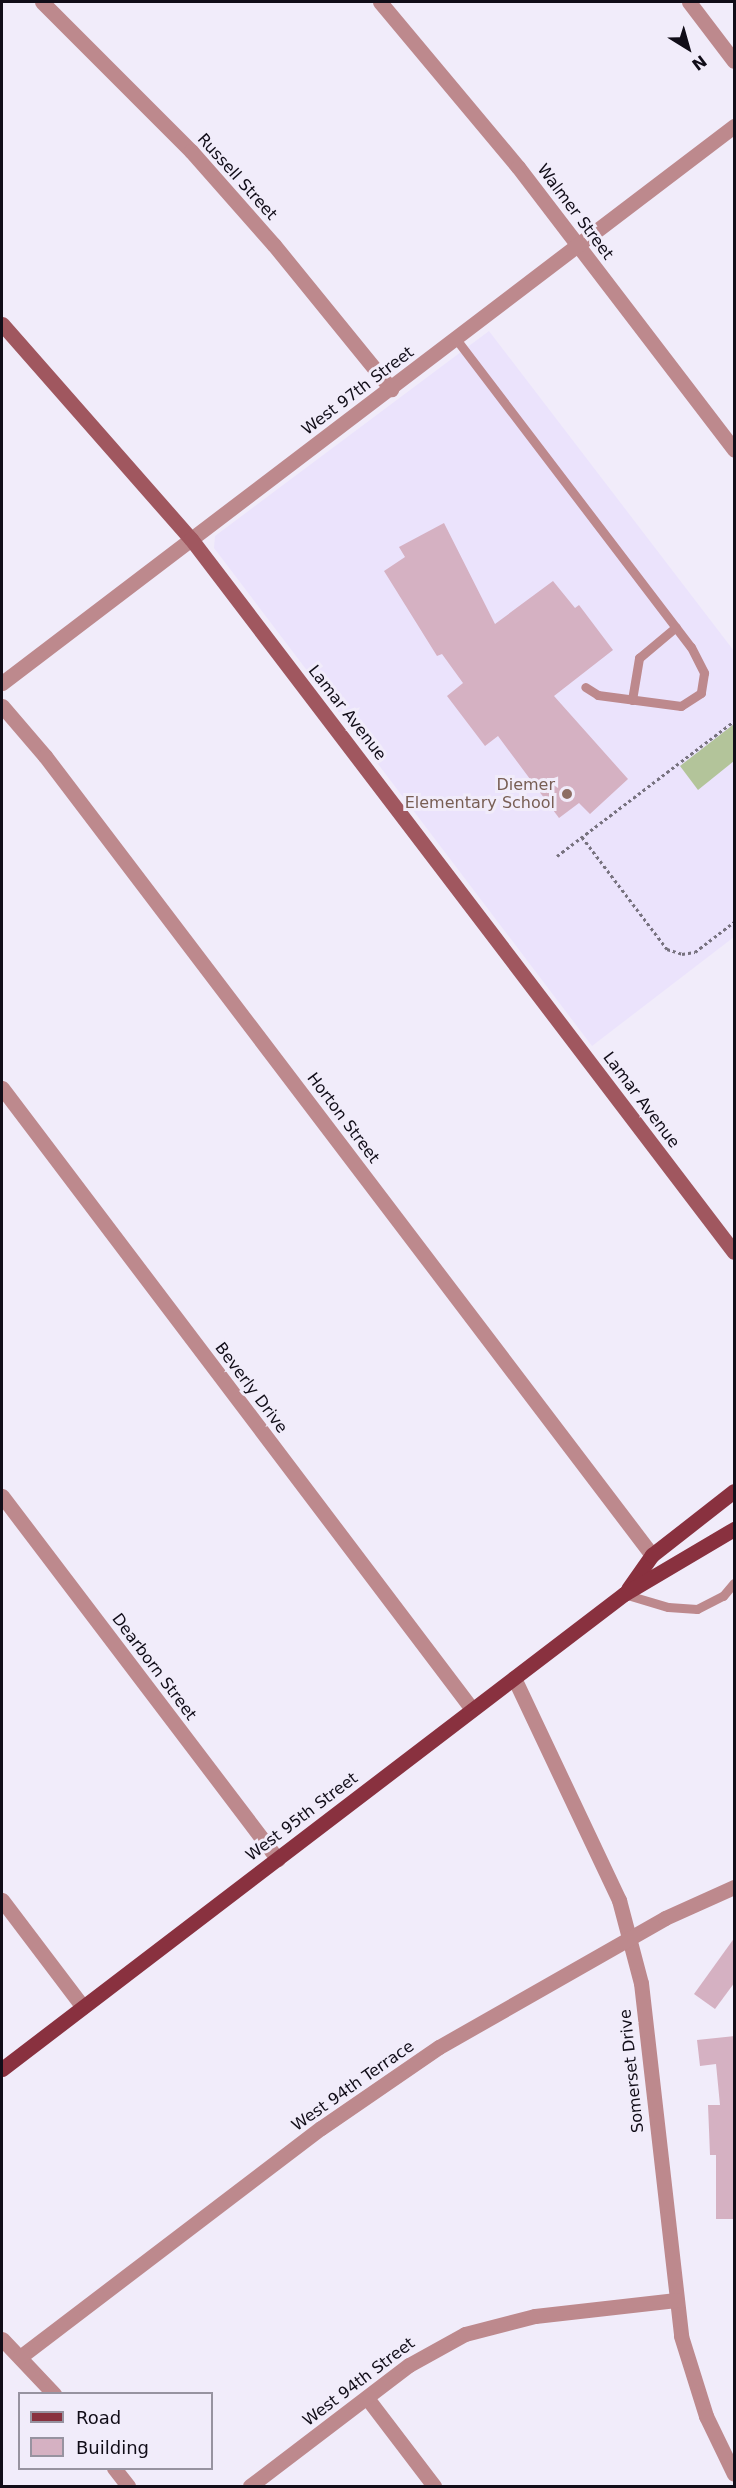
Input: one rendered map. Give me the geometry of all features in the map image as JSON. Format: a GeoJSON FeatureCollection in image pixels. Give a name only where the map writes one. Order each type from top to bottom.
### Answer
{"type":"FeatureCollection","features":[{"type":"Feature","properties":{"kind":"main road","name":"West 95th Street"},"geometry":{"type":"LineString","coordinates":[[624,1594],[652,1555],[735,1491]]}},
{"type":"Feature","properties":{"kind":"main road","name":"West 95th Street"},"geometry":{"type":"LineString","coordinates":[[2,2068],[624,1594],[735,1529]]}},
{"type":"Feature","properties":{"kind":"street","name":"Russell Street"},"geometry":{"type":"LineString","coordinates":[[42,2],[191,151],[274,245],[391,389]]}},
{"type":"Feature","properties":{"kind":"street","name":"Walmer Street"},"geometry":{"type":"LineString","coordinates":[[380,2],[438,67],[735,450]]}},
{"type":"Feature","properties":{"kind":"street"},"geometry":{"type":"LineString","coordinates":[[689,2],[735,61]]}},
{"type":"Feature","properties":{"kind":"street","name":"West 97th Street"},"geometry":{"type":"LineString","coordinates":[[2,683],[735,126]]}},
{"type":"Feature","properties":{"kind":"street","name":"Lamar Avenue"},"geometry":{"type":"LineString","coordinates":[[2,324],[191,539],[735,1252]]}},
{"type":"Feature","properties":{"kind":"street","name":"Horton Street"},"geometry":{"type":"LineString","coordinates":[[2,706],[45,756],[652,1555]]}},
{"type":"Feature","properties":{"kind":"street","name":"Beverly Drive"},"geometry":{"type":"LineString","coordinates":[[2,1088],[472,1709]]}},
{"type":"Feature","properties":{"kind":"street","name":"Dearborn Street"},"geometry":{"type":"LineString","coordinates":[[2,1496],[278,1859]]}},
{"type":"Feature","properties":{"kind":"street","name":"Somerset Drive"},"geometry":{"type":"LineString","coordinates":[[514,1678],[619,1900],[641,1983],[676,2300],[687,2359],[702,2407],[735,2474]]}},
{"type":"Feature","properties":{"kind":"street","name":"West 94th Terrace"},"geometry":{"type":"LineString","coordinates":[[20,2357],[367,2096],[449,2042],[629,1938],[735,1887]]}},
{"type":"Feature","properties":{"kind":"street"},"geometry":{"type":"LineString","coordinates":[[2,1900],[83,2007]]}},
{"type":"Feature","properties":{"kind":"street","name":"West 94th Street"},"geometry":{"type":"LineString","coordinates":[[250,2487],[429,2352],[465,2334],[535,2316],[676,2300]]}},
{"type":"Feature","properties":{"kind":"street"},"geometry":{"type":"LineString","coordinates":[[2,2339],[52,2392]]}},
{"type":"Feature","properties":{"kind":"street"},"geometry":{"type":"LineString","coordinates":[[367,2398],[434,2487]]}},
{"type":"Feature","properties":{"kind":"street"},"geometry":{"type":"LineString","coordinates":[[115,2470],[128,2487]]}},
{"type":"Feature","properties":{"kind":"lane"},"geometry":{"type":"LineString","coordinates":[[456,339],[676,627],[703,666],[701,693],[681,706],[594,694],[585,687]]}},
{"type":"Feature","properties":{"kind":"lane"},"geometry":{"type":"LineString","coordinates":[[632,700],[639,658],[676,627]]}},
{"type":"Feature","properties":{"kind":"lane"},"geometry":{"type":"LineString","coordinates":[[624,1594],[668,1607],[697,1609],[723,1596],[735,1583]]}},
{"type":"Feature","properties":{"kind":"path"},"geometry":{"type":"LineString","coordinates":[[557,856],[735,721]]}},
{"type":"Feature","properties":{"kind":"path"},"geometry":{"type":"LineString","coordinates":[[582,837],[667,949],[682,954],[695,952],[735,922]]}},
{"type":"Feature","properties":{"kind":"shaded area","name":"Diemer Elementary School"},"geometry":{"type":"Polygon","coordinates":[[[489,331],[734,651],[734,937],[592,1046],[214,548],[215,536],[489,331]]]}},
{"type":"Feature","properties":{"kind":"green space"},"geometry":{"type":"Polygon","coordinates":[[[734,724],[734,761],[698,790],[680,766],[734,724]]]}},
{"type":"Feature","properties":{"kind":"building"},"geometry":{"type":"Polygon","coordinates":[[[444,523],[495,624],[553,581],[575,608],[579,605],[613,650],[554,696],[628,779],[590,814],[579,803],[559,818],[498,736],[485,746],[447,696],[463,683],[442,654],[437,656],[384,571],[405,557],[399,547],[444,523]]]}},
{"type":"Feature","properties":{"kind":"building"},"geometry":{"type":"Polygon","coordinates":[[[735,1937],[735,1982],[715,2009],[694,1994],[735,1937]]]}},
{"type":"Feature","properties":{"kind":"building"},"geometry":{"type":"Polygon","coordinates":[[[735,2036],[735,2219],[716,2219],[716,2155],[710,2155],[708,2105],[720,2105],[716,2064],[700,2066],[697,2040],[735,2036]]]}},
{"type":"Feature","properties":{"kind":"place","name":"Diemer Elementary School"},"geometry":{"type":"Point","coordinates":[567,794]}}]}
